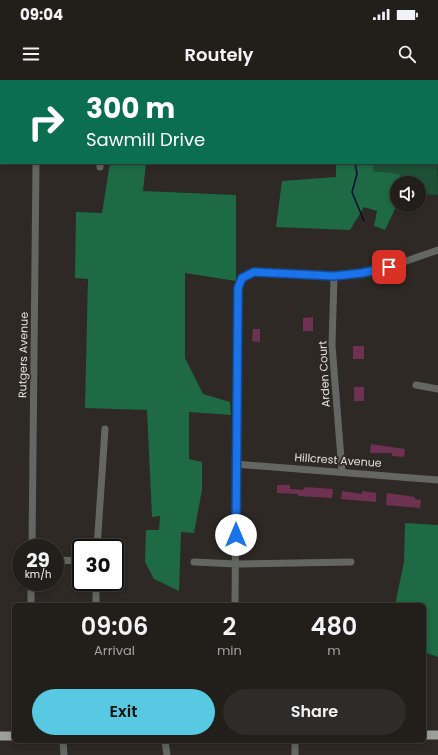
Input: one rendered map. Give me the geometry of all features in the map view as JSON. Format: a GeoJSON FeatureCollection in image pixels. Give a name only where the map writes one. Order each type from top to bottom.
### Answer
{"type":"FeatureCollection","features":[{"type":"Feature","properties":{"kind":"main road"},"geometry":{"type":"LineString","coordinates":[[426,735],[438,735]]}},
{"type":"Feature","properties":{"kind":"main road"},"geometry":{"type":"LineString","coordinates":[[0,736],[12,736]]}},
{"type":"Feature","properties":{"kind":"street","name":"Rutgers Avenue"},"geometry":{"type":"LineString","coordinates":[[32,539],[36,164]]}},
{"type":"Feature","properties":{"kind":"street"},"geometry":{"type":"LineString","coordinates":[[235,603],[235,464],[238,288],[242,278],[254,272],[334,276],[376,271],[438,250]]}},
{"type":"Feature","properties":{"kind":"street","name":"Arden Court"},"geometry":{"type":"LineString","coordinates":[[334,276],[332,345],[342,471]]}},
{"type":"Feature","properties":{"kind":"street"},"geometry":{"type":"LineString","coordinates":[[416,385],[438,389]]}},
{"type":"Feature","properties":{"kind":"street"},"geometry":{"type":"LineString","coordinates":[[98,539],[105,429]]}},
{"type":"Feature","properties":{"kind":"street","name":"Hillcrest Avenue"},"geometry":{"type":"LineString","coordinates":[[235,464],[342,471],[438,480]]}},
{"type":"Feature","properties":{"kind":"street"},"geometry":{"type":"LineString","coordinates":[[194,562],[236,564],[351,562]]}},
{"type":"Feature","properties":{"kind":"street"},"geometry":{"type":"LineString","coordinates":[[31,591],[31,603]]}},
{"type":"Feature","properties":{"kind":"street"},"geometry":{"type":"LineString","coordinates":[[96,591],[96,603]]}},
{"type":"Feature","properties":{"kind":"street"},"geometry":{"type":"LineString","coordinates":[[64,743],[64,755]]}},
{"type":"Feature","properties":{"kind":"street"},"geometry":{"type":"LineString","coordinates":[[165,743],[167,755]]}},
{"type":"Feature","properties":{"kind":"street"},"geometry":{"type":"LineString","coordinates":[[295,743],[295,755]]}},
{"type":"Feature","properties":{"kind":"green space"},"geometry":{"type":"Polygon","coordinates":[[[110,164],[146,164],[143,191],[236,195],[236,281],[185,273],[185,358],[203,394],[230,402],[231,415],[189,412],[189,459],[202,462],[202,490],[194,533],[181,532],[179,591],[154,579],[145,562],[146,530],[159,530],[160,516],[152,517],[147,410],[85,408],[88,279],[75,278],[76,212],[102,213],[110,164]]]}},
{"type":"Feature","properties":{"kind":"green space"},"geometry":{"type":"Polygon","coordinates":[[[336,164],[373,164],[373,171],[400,174],[400,176],[390,176],[390,212],[394,212],[385,230],[374,226],[377,211],[364,207],[350,230],[276,227],[282,181],[336,177],[336,164]]]}},
{"type":"Feature","properties":{"kind":"green space"},"geometry":{"type":"Polygon","coordinates":[[[373,164],[437,164],[438,195],[426,194],[426,176],[400,176],[400,174],[373,171],[373,164]]]}},
{"type":"Feature","properties":{"kind":"green space"},"geometry":{"type":"Polygon","coordinates":[[[405,523],[438,525],[438,657],[426,653],[426,603],[395,603],[404,562],[405,523]]]}},
{"type":"Feature","properties":{"kind":"building"},"geometry":{"type":"Polygon","coordinates":[[[313,317],[313,331],[303,331],[303,318],[313,317]]]}},
{"type":"Feature","properties":{"kind":"building"},"geometry":{"type":"Polygon","coordinates":[[[253,329],[260,329],[260,342],[252,341],[253,329]]]}},
{"type":"Feature","properties":{"kind":"building"},"geometry":{"type":"Polygon","coordinates":[[[353,346],[364,346],[364,359],[353,359],[353,346]]]}},
{"type":"Feature","properties":{"kind":"building"},"geometry":{"type":"Polygon","coordinates":[[[354,387],[364,387],[364,401],[354,401],[354,387]]]}},
{"type":"Feature","properties":{"kind":"building"},"geometry":{"type":"Polygon","coordinates":[[[371,444],[405,449],[404,457],[392,456],[392,453],[370,453],[371,444]]]}},
{"type":"Feature","properties":{"kind":"building"},"geometry":{"type":"Polygon","coordinates":[[[277,485],[290,485],[290,489],[303,490],[305,487],[333,489],[332,498],[277,493],[277,485]]]}},
{"type":"Feature","properties":{"kind":"building"},"geometry":{"type":"Polygon","coordinates":[[[342,491],[362,494],[362,491],[376,493],[376,502],[341,499],[342,491]]]}},
{"type":"Feature","properties":{"kind":"building"},"geometry":{"type":"Polygon","coordinates":[[[387,493],[415,497],[415,499],[421,500],[420,508],[386,505],[387,493]]]}},
{"type":"Feature","properties":{"kind":"waterway"},"geometry":{"type":"LineString","coordinates":[[355,164],[357,174],[352,192],[364,221]]}},
{"type":"Feature","properties":{"kind":"route"},"geometry":{"type":"LineString","coordinates":[[236,535],[235,464],[239,283],[242,278],[251,272],[334,276],[376,271],[389,267]]}}]}
